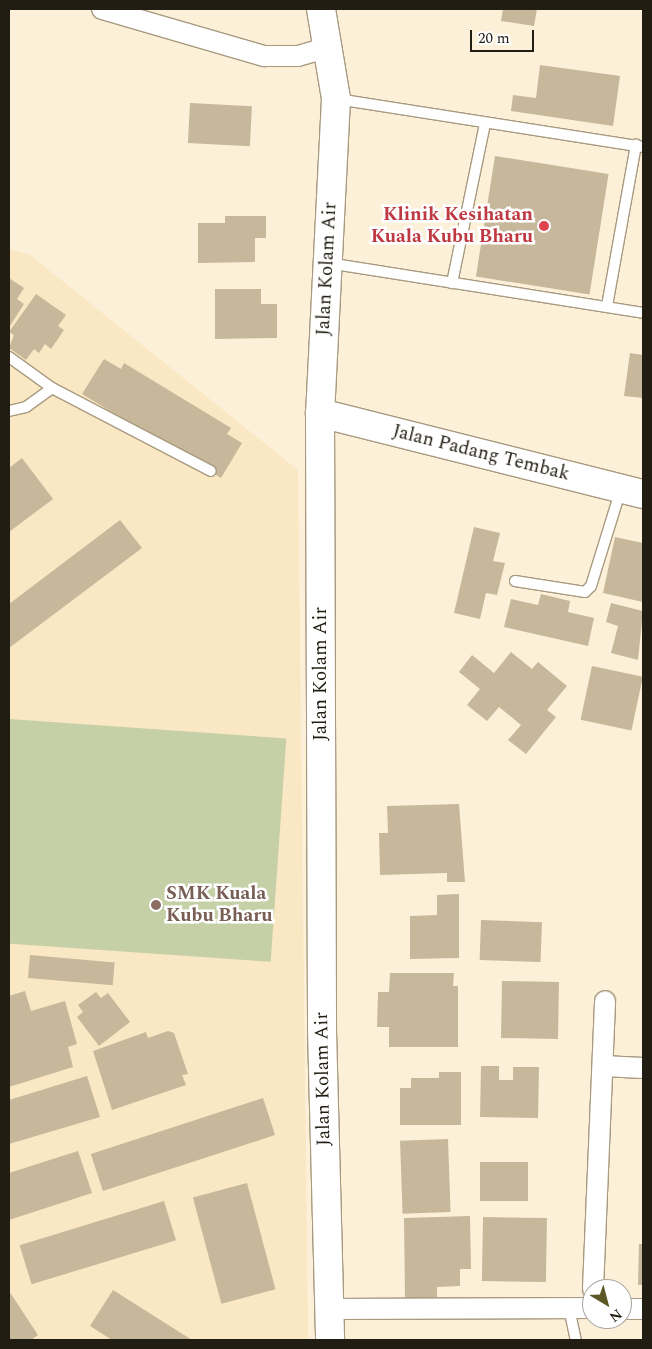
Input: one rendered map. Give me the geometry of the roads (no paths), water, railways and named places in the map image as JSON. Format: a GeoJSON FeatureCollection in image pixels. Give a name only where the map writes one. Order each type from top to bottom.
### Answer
{"type":"FeatureCollection","features":[{"type":"Feature","properties":{"kind":"street"},"geometry":{"type":"LineString","coordinates":[[102,9],[264,56],[298,56],[330,47]]}},
{"type":"Feature","properties":{"kind":"street","name":"Jalan Kolam Air"},"geometry":{"type":"LineString","coordinates":[[321,9],[330,47],[336,99],[320,413],[322,1030],[330,1340]]}},
{"type":"Feature","properties":{"kind":"street","name":"Jalan Padang Tembak"},"geometry":{"type":"LineString","coordinates":[[320,413],[632,491]]}},
{"type":"Feature","properties":{"kind":"street"},"geometry":{"type":"LineString","coordinates":[[593,1279],[605,1001]]}},
{"type":"Feature","properties":{"kind":"street"},"geometry":{"type":"LineString","coordinates":[[603,1066],[643,1068]]}},
{"type":"Feature","properties":{"kind":"street"},"geometry":{"type":"LineString","coordinates":[[330,1308],[582,1308]]}},
{"type":"Feature","properties":{"kind":"lane"},"geometry":{"type":"LineString","coordinates":[[336,99],[485,124],[640,146],[607,306]]}},
{"type":"Feature","properties":{"kind":"lane"},"geometry":{"type":"LineString","coordinates":[[452,283],[485,124]]}},
{"type":"Feature","properties":{"kind":"lane"},"geometry":{"type":"LineString","coordinates":[[328,263],[643,313]]}},
{"type":"Feature","properties":{"kind":"lane"},"geometry":{"type":"LineString","coordinates":[[9,357],[52,388],[212,471]]}},
{"type":"Feature","properties":{"kind":"lane"},"geometry":{"type":"LineString","coordinates":[[9,411],[26,407],[52,388]]}},
{"type":"Feature","properties":{"kind":"lane"},"geometry":{"type":"LineString","coordinates":[[515,581],[585,592],[591,586],[632,491]]}},
{"type":"Feature","properties":{"kind":"lane"},"geometry":{"type":"LineString","coordinates":[[569,1308],[576,1340]]}},
{"type":"Feature","properties":{"kind":"place","name":"Klinik Kesihatan Kuala Kubu Bharu"},"geometry":{"type":"Point","coordinates":[544,226]}},
{"type":"Feature","properties":{"kind":"place","name":"SMK Kuala Kubu Bharu"},"geometry":{"type":"Point","coordinates":[156,905]}}]}
